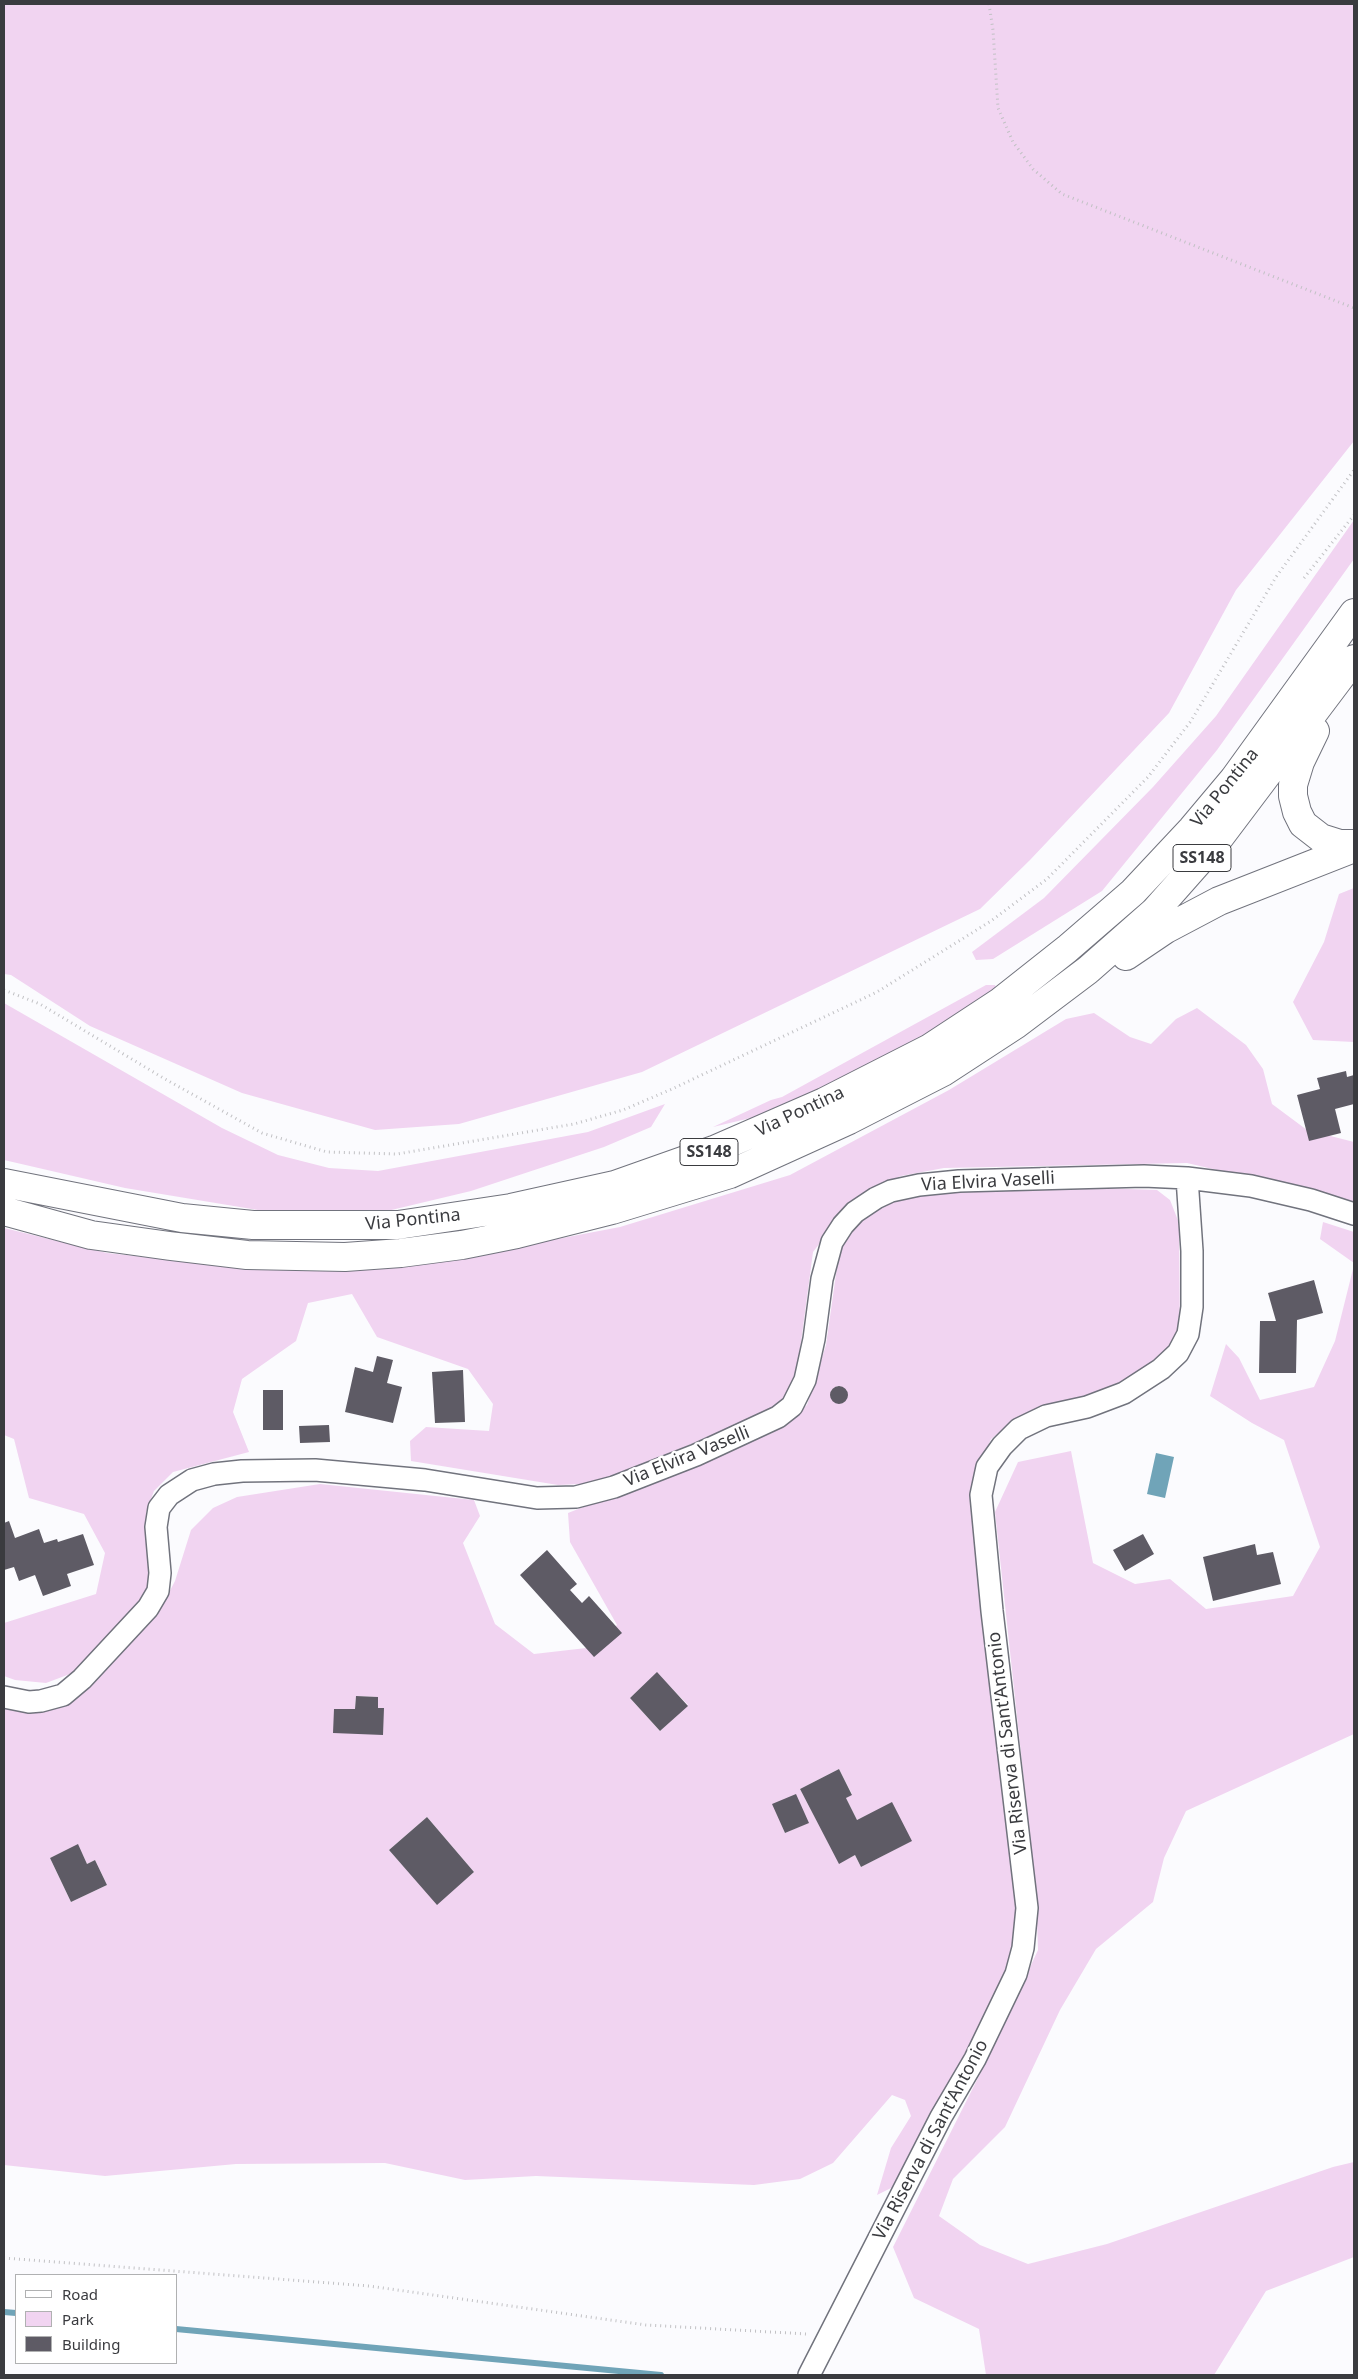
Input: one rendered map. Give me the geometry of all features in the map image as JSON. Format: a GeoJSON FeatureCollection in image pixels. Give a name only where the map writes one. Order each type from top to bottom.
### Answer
{"type":"FeatureCollection","features":[{"type":"Feature","properties":{"kind":"highway","name":"Via Pontina"},"geometry":{"type":"LineString","coordinates":[[4,1183],[182,1218],[253,1225],[398,1225],[511,1208],[615,1185],[714,1150],[824,1102],[930,1048],[1000,1002],[1068,950],[1133,892],[1192,829],[1234,779],[1354,613]]}},
{"type":"Feature","properties":{"kind":"highway","name":"Via Pontina"},"geometry":{"type":"LineString","coordinates":[[4,1211],[91,1235],[247,1255],[345,1257],[401,1253],[462,1245],[612,1210],[730,1174],[849,1120],[943,1072],[1015,1025],[1088,970],[1155,911],[1216,842],[1354,659]]}},
{"type":"Feature","properties":{"kind":"highway"},"geometry":{"type":"LineString","coordinates":[[1338,681],[1300,762],[1293,785],[1293,796],[1300,819],[1311,832],[1330,842],[1354,844]]}},
{"type":"Feature","properties":{"kind":"highway"},"geometry":{"type":"LineString","coordinates":[[1015,1025],[1089,985],[1139,946],[1183,919],[1245,890],[1354,848]]}},
{"type":"Feature","properties":{"kind":"street","name":"Via Elvira Vaselli"},"geometry":{"type":"LineString","coordinates":[[4,1697],[29,1702],[63,1695],[86,1675],[143,1614],[153,1601],[159,1582],[160,1564],[156,1527],[159,1508],[169,1495],[192,1480],[214,1474],[242,1471],[307,1470],[425,1480],[537,1498],[568,1498],[599,1492],[725,1443],[778,1417],[792,1406],[805,1380],[814,1339],[822,1279],[832,1242],[850,1216],[876,1198],[900,1189],[959,1181],[1144,1176],[1187,1178],[1251,1186],[1311,1200],[1354,1214]]}},
{"type":"Feature","properties":{"kind":"street","name":"Via Riserva di Sant'Antonio"},"geometry":{"type":"LineString","coordinates":[[810,2375],[942,2117],[975,2059],[1016,1974],[1023,1948],[1027,1908],[992,1611],[981,1495],[987,1467],[1002,1446],[1019,1429],[1046,1416],[1087,1407],[1124,1393],[1161,1369],[1178,1353],[1188,1334],[1192,1307],[1192,1251],[1187,1178]]}},
{"type":"Feature","properties":{"kind":"path"},"geometry":{"type":"LineString","coordinates":[[989,4],[998,108],[1014,142],[1033,169],[1062,194],[1354,308]]}},
{"type":"Feature","properties":{"kind":"path"},"geometry":{"type":"LineString","coordinates":[[4,990],[40,1004],[165,1079],[262,1133],[328,1152],[396,1154],[574,1124],[623,1110],[877,992],[991,921],[1046,879],[1148,777],[1191,721],[1276,577],[1354,470]]}},
{"type":"Feature","properties":{"kind":"path"},"geometry":{"type":"LineString","coordinates":[[1304,578],[1354,515]]}},
{"type":"Feature","properties":{"kind":"path"},"geometry":{"type":"LineString","coordinates":[[4,2258],[369,2286],[646,2325],[830,2335]]}},
{"type":"Feature","properties":{"kind":"green space"},"geometry":{"type":"Polygon","coordinates":[[[4,4],[1354,4],[1354,441],[1236,590],[1169,713],[1030,860],[980,909],[642,1072],[459,1124],[375,1130],[242,1093],[90,1026],[11,975],[4,974],[4,4]]]}},
{"type":"Feature","properties":{"kind":"green space"},"geometry":{"type":"Polygon","coordinates":[[[1354,520],[1354,559],[1217,750],[1102,891],[993,959],[976,960],[972,952],[1044,898],[1153,787],[1216,716],[1354,520]]]}},
{"type":"Feature","properties":{"kind":"green space"},"geometry":{"type":"Polygon","coordinates":[[[1354,888],[1354,1042],[1313,1040],[1293,1002],[1324,942],[1339,894],[1354,888]]]}},
{"type":"Feature","properties":{"kind":"green space"},"geometry":{"type":"Polygon","coordinates":[[[986,985],[995,985],[996,988],[993,992],[938,1029],[776,1112],[713,1127],[771,1100],[782,1097],[986,985]]]}},
{"type":"Feature","properties":{"kind":"green space"},"geometry":{"type":"Polygon","coordinates":[[[4,1003],[222,1128],[278,1155],[329,1168],[378,1171],[588,1132],[665,1104],[651,1127],[604,1147],[471,1191],[383,1212],[270,1212],[125,1188],[4,1160],[4,1003]]]}},
{"type":"Feature","properties":{"kind":"green space"},"geometry":{"type":"Polygon","coordinates":[[[1197,1008],[1246,1045],[1263,1069],[1272,1104],[1307,1130],[1354,1142],[1354,1202],[1187,1163],[944,1168],[901,1176],[874,1187],[848,1206],[813,1252],[795,1387],[778,1406],[602,1483],[558,1485],[411,1461],[410,1441],[426,1427],[489,1431],[493,1404],[468,1369],[377,1337],[352,1294],[308,1303],[296,1341],[242,1379],[233,1412],[249,1452],[173,1472],[154,1491],[146,1512],[154,1575],[151,1598],[78,1671],[46,1683],[15,1680],[4,1676],[4,1623],[96,1594],[105,1553],[84,1514],[29,1498],[14,1439],[4,1435],[4,1228],[107,1253],[253,1268],[489,1252],[620,1227],[790,1175],[949,1090],[1066,1019],[1094,1013],[1130,1037],[1151,1044],[1176,1019],[1197,1008]]]}},
{"type":"Feature","properties":{"kind":"green space"},"geometry":{"type":"Polygon","coordinates":[[[1098,1188],[1157,1190],[1170,1200],[1179,1223],[1180,1334],[1165,1357],[1132,1381],[1019,1417],[991,1439],[980,1466],[1019,1927],[998,2003],[897,2185],[877,2195],[891,2148],[911,2116],[905,2100],[892,2095],[833,2163],[800,2179],[754,2185],[536,2176],[465,2180],[385,2163],[236,2164],[105,2176],[4,2165],[4,1707],[17,1711],[48,1710],[80,1693],[158,1614],[175,1581],[191,1530],[213,1508],[237,1497],[320,1484],[474,1500],[480,1516],[463,1543],[495,1624],[534,1654],[595,1647],[617,1625],[570,1542],[568,1513],[772,1433],[807,1405],[826,1345],[840,1246],[860,1219],[880,1203],[911,1194],[1098,1188]],[[837,1386],[831,1391],[831,1398],[835,1402],[842,1403],[847,1398],[847,1391],[842,1387],[837,1386]],[[657,1673],[630,1698],[660,1731],[688,1705],[657,1673]],[[356,1696],[355,1709],[334,1709],[334,1732],[378,1708],[378,1697],[356,1696]],[[839,1769],[800,1789],[839,1863],[855,1855],[861,1867],[911,1841],[892,1803],[857,1820],[846,1798],[852,1794],[839,1769]],[[773,1804],[785,1833],[808,1823],[773,1804]],[[427,1817],[389,1850],[437,1904],[474,1872],[427,1817]],[[78,1845],[50,1858],[71,1902],[107,1885],[95,1860],[87,1864],[78,1845]]]}},
{"type":"Feature","properties":{"kind":"green space"},"geometry":{"type":"Polygon","coordinates":[[[1323,1222],[1354,1232],[1354,1263],[1320,1239],[1323,1222]]]}},
{"type":"Feature","properties":{"kind":"green space"},"geometry":{"type":"Polygon","coordinates":[[[1354,1265],[1354,1734],[1186,1811],[1164,1858],[1153,1902],[1096,1949],[1060,2010],[1005,2127],[953,2179],[939,2216],[980,2245],[1028,2264],[1107,2244],[1333,2167],[1354,2162],[1354,2257],[1266,2291],[1214,2375],[986,2375],[979,2329],[914,2298],[893,2247],[985,2064],[1038,1950],[1036,1893],[995,1512],[1018,1462],[1071,1451],[1093,1563],[1135,1584],[1170,1579],[1206,1609],[1293,1596],[1320,1547],[1284,1440],[1252,1423],[1210,1396],[1226,1344],[1239,1358],[1260,1400],[1314,1387],[1335,1341],[1354,1265]]]}},
{"type":"Feature","properties":{"kind":"water"},"geometry":{"type":"Polygon","coordinates":[[[1156,1453],[1174,1457],[1165,1498],[1147,1494],[1156,1453]]]}},
{"type":"Feature","properties":{"kind":"building"},"geometry":{"type":"Polygon","coordinates":[[[1346,1071],[1347,1077],[1354,1075],[1354,1104],[1335,1109],[1341,1133],[1309,1141],[1297,1095],[1320,1089],[1317,1078],[1346,1071]]]}},
{"type":"Feature","properties":{"kind":"building"},"geometry":{"type":"Polygon","coordinates":[[[1314,1280],[1323,1313],[1297,1320],[1296,1373],[1259,1373],[1260,1321],[1276,1321],[1268,1293],[1314,1280]]]}},
{"type":"Feature","properties":{"kind":"building"},"geometry":{"type":"Polygon","coordinates":[[[377,1356],[393,1360],[387,1383],[402,1387],[393,1423],[345,1412],[355,1367],[373,1372],[377,1356]]]}},
{"type":"Feature","properties":{"kind":"building"},"geometry":{"type":"Polygon","coordinates":[[[463,1370],[465,1422],[435,1423],[432,1372],[463,1370]]]}},
{"type":"Feature","properties":{"kind":"building"},"geometry":{"type":"Polygon","coordinates":[[[839,1386],[845,1389],[848,1395],[845,1401],[839,1404],[833,1401],[830,1395],[833,1389],[839,1386]]]}},
{"type":"Feature","properties":{"kind":"building"},"geometry":{"type":"Polygon","coordinates":[[[263,1390],[283,1390],[283,1430],[263,1430],[263,1390]]]}},
{"type":"Feature","properties":{"kind":"building"},"geometry":{"type":"Polygon","coordinates":[[[329,1425],[330,1442],[300,1443],[299,1426],[329,1425]]]}},
{"type":"Feature","properties":{"kind":"building"},"geometry":{"type":"Polygon","coordinates":[[[9,1521],[15,1538],[39,1529],[44,1543],[57,1539],[58,1542],[83,1534],[94,1565],[67,1574],[71,1586],[43,1596],[35,1575],[19,1581],[14,1567],[4,1570],[4,1523],[9,1521]]]}},
{"type":"Feature","properties":{"kind":"building"},"geometry":{"type":"Polygon","coordinates":[[[1143,1534],[1154,1554],[1125,1571],[1113,1550],[1143,1534]]]}},
{"type":"Feature","properties":{"kind":"building"},"geometry":{"type":"Polygon","coordinates":[[[1255,1544],[1257,1555],[1273,1552],[1281,1584],[1213,1601],[1203,1557],[1255,1544]]]}},
{"type":"Feature","properties":{"kind":"building"},"geometry":{"type":"Polygon","coordinates":[[[547,1550],[577,1584],[570,1590],[582,1603],[589,1596],[622,1633],[594,1657],[520,1575],[547,1550]]]}},
{"type":"Feature","properties":{"kind":"building"},"geometry":{"type":"Polygon","coordinates":[[[657,1672],[688,1706],[660,1731],[630,1698],[657,1672]]]}},
{"type":"Feature","properties":{"kind":"building"},"geometry":{"type":"Polygon","coordinates":[[[356,1696],[378,1697],[378,1708],[384,1708],[383,1735],[333,1733],[334,1709],[355,1709],[356,1696]]]}},
{"type":"Feature","properties":{"kind":"building"},"geometry":{"type":"Polygon","coordinates":[[[839,1769],[852,1795],[846,1798],[857,1820],[892,1802],[912,1841],[861,1867],[855,1855],[839,1864],[800,1789],[839,1769]]]}},
{"type":"Feature","properties":{"kind":"building"},"geometry":{"type":"Polygon","coordinates":[[[796,1794],[809,1823],[785,1833],[772,1804],[796,1794]]]}},
{"type":"Feature","properties":{"kind":"building"},"geometry":{"type":"Polygon","coordinates":[[[427,1817],[474,1872],[437,1905],[389,1850],[427,1817]]]}},
{"type":"Feature","properties":{"kind":"building"},"geometry":{"type":"Polygon","coordinates":[[[78,1844],[87,1864],[95,1860],[107,1885],[71,1902],[50,1858],[78,1844]]]}},
{"type":"Feature","properties":{"kind":"waterway"},"geometry":{"type":"LineString","coordinates":[[4,2312],[15,2313]]}},
{"type":"Feature","properties":{"kind":"waterway"},"geometry":{"type":"LineString","coordinates":[[178,2329],[661,2375]]}}]}
